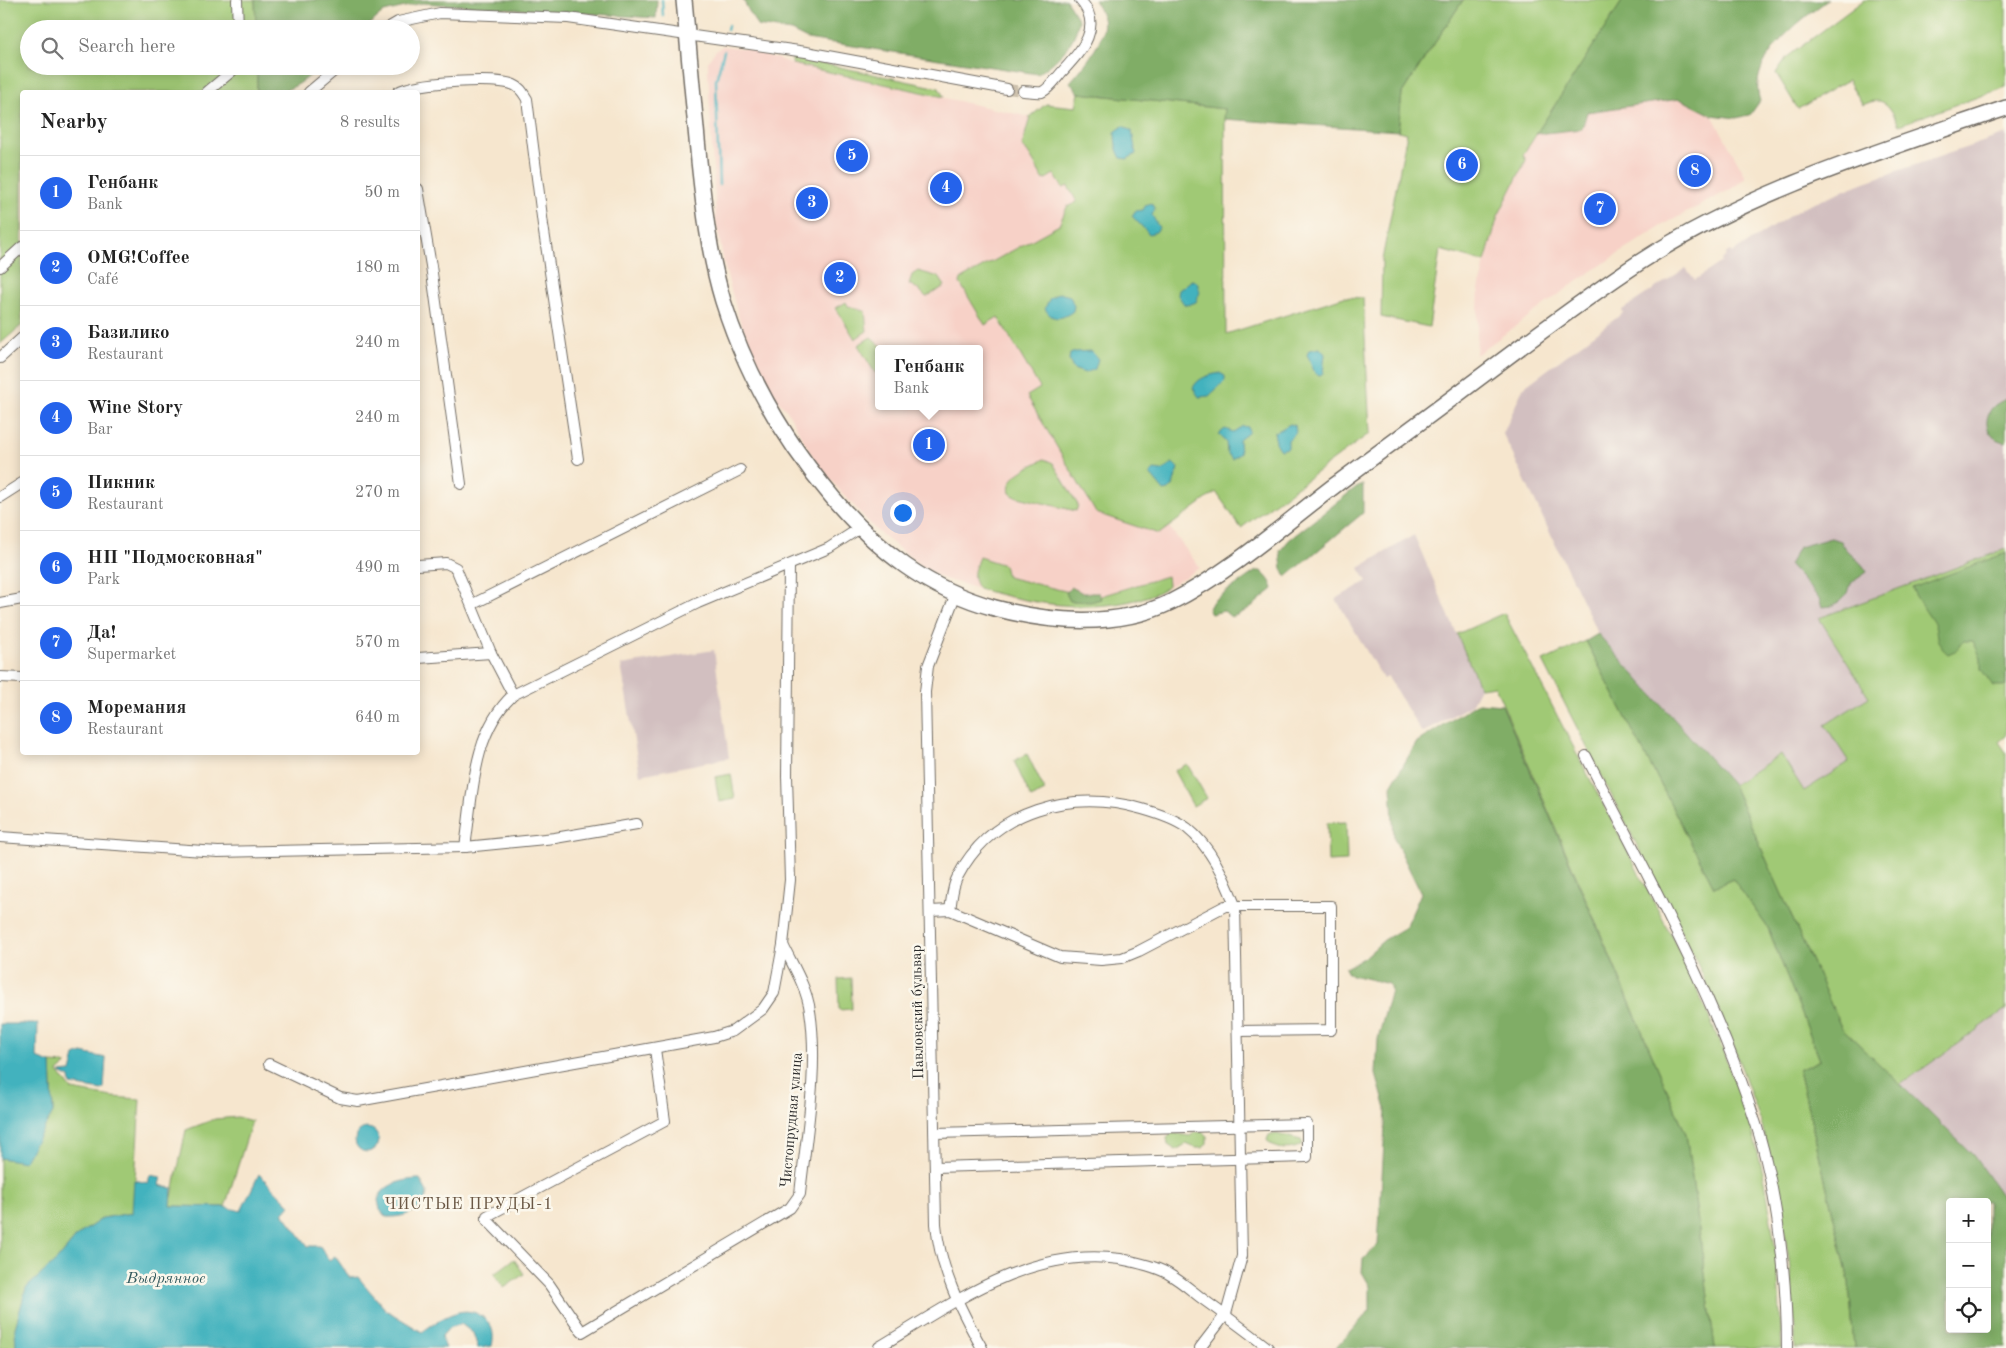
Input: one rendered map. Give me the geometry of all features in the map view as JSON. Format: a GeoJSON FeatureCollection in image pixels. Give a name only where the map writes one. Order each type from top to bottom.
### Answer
{"type":"FeatureCollection","features":[{"type":"Feature","properties":{"kind":"main road"},"geometry":{"type":"LineString","coordinates":[[684,0],[706,223],[723,301],[755,382],[774,417],[810,470],[860,528],[908,569],[955,596],[1000,610],[1071,620],[1099,620],[1148,611],[1171,602],[1213,576],[1546,328],[1671,243],[1750,202],[1788,186],[2006,108]]}},
{"type":"Feature","properties":{"kind":"street"},"geometry":{"type":"LineString","coordinates":[[237,0],[238,20]]}},
{"type":"Feature","properties":{"kind":"street"},"geometry":{"type":"LineString","coordinates":[[1023,91],[1038,92],[1046,89],[1078,54],[1088,39],[1091,31],[1090,20],[1080,0]]}},
{"type":"Feature","properties":{"kind":"street"},"geometry":{"type":"LineString","coordinates":[[408,20],[440,14],[501,14],[568,18],[806,52],[1007,89]]}},
{"type":"Feature","properties":{"kind":"street"},"geometry":{"type":"LineString","coordinates":[[209,90],[227,75]]}},
{"type":"Feature","properties":{"kind":"street"},"geometry":{"type":"LineString","coordinates":[[311,90],[329,75]]}},
{"type":"Feature","properties":{"kind":"street"},"geometry":{"type":"LineString","coordinates":[[405,90],[416,85],[449,82],[512,84],[521,89],[527,99],[543,225],[578,459]]}},
{"type":"Feature","properties":{"kind":"street"},"geometry":{"type":"LineString","coordinates":[[420,201],[431,266],[461,484]]}},
{"type":"Feature","properties":{"kind":"street"},"geometry":{"type":"LineString","coordinates":[[0,267],[20,249]]}},
{"type":"Feature","properties":{"kind":"street"},"geometry":{"type":"LineString","coordinates":[[0,358],[20,340]]}},
{"type":"Feature","properties":{"kind":"street"},"geometry":{"type":"LineString","coordinates":[[472,604],[740,470]]}},
{"type":"Feature","properties":{"kind":"street"},"geometry":{"type":"LineString","coordinates":[[0,497],[20,484]]}},
{"type":"Feature","properties":{"kind":"street"},"geometry":{"type":"LineString","coordinates":[[465,847],[480,753],[487,729],[503,704],[513,695],[698,603],[838,544],[860,528]]}},
{"type":"Feature","properties":{"kind":"street"},"geometry":{"type":"LineString","coordinates":[[420,565],[453,564],[460,575],[491,653],[513,695]]}},
{"type":"Feature","properties":{"kind":"street"},"geometry":{"type":"LineString","coordinates":[[269,1064],[340,1098],[358,1101],[714,1037],[733,1031],[763,1009],[774,993],[783,945],[790,880],[787,776],[788,564]]}},
{"type":"Feature","properties":{"kind":"street","name":"Павловский бульвар"},"geometry":{"type":"LineString","coordinates":[[955,596],[928,666],[925,698],[937,1237],[956,1302],[982,1348]]}},
{"type":"Feature","properties":{"kind":"street"},"geometry":{"type":"LineString","coordinates":[[0,603],[20,599]]}},
{"type":"Feature","properties":{"kind":"street"},"geometry":{"type":"LineString","coordinates":[[420,658],[491,653]]}},
{"type":"Feature","properties":{"kind":"street"},"geometry":{"type":"LineString","coordinates":[[0,677],[20,678]]}},
{"type":"Feature","properties":{"kind":"street"},"geometry":{"type":"LineString","coordinates":[[1586,756],[1692,964],[1724,1038],[1756,1124],[1770,1179],[1782,1256],[1787,1317],[1787,1348]]}},
{"type":"Feature","properties":{"kind":"street"},"geometry":{"type":"LineString","coordinates":[[950,910],[957,878],[972,854],[994,833],[1018,816],[1063,802],[1119,802],[1154,812],[1186,828],[1206,848],[1224,877],[1234,905],[1242,1256],[1226,1314],[1200,1348]]}},
{"type":"Feature","properties":{"kind":"street"},"geometry":{"type":"LineString","coordinates":[[0,838],[218,852],[465,847],[555,838],[637,824]]}},
{"type":"Feature","properties":{"kind":"street"},"geometry":{"type":"LineString","coordinates":[[930,911],[950,910],[1060,957],[1080,960],[1101,960],[1122,958],[1139,951],[1226,906],[1332,906],[1331,1030],[1238,1031]]}},
{"type":"Feature","properties":{"kind":"street","name":"Чистопрудная улица"},"geometry":{"type":"LineString","coordinates":[[655,1049],[665,1120],[487,1216],[487,1220],[549,1284],[582,1332],[790,1208],[797,1202],[800,1194],[812,1071],[812,1036],[810,1011],[805,992],[783,945]]}},
{"type":"Feature","properties":{"kind":"street"},"geometry":{"type":"LineString","coordinates":[[935,1133],[1307,1124],[1307,1158],[935,1167]]}},
{"type":"Feature","properties":{"kind":"street"},"geometry":{"type":"LineString","coordinates":[[879,1347],[956,1302],[1015,1271],[1069,1258],[1103,1257],[1134,1261],[1166,1272],[1226,1314],[1268,1348]]}},
{"type":"Feature","properties":{"kind":"shaded area"},"geometry":{"type":"Polygon","coordinates":[[[723,46],[750,49],[792,64],[1030,117],[1022,146],[1032,155],[1033,164],[1044,180],[1054,174],[1063,188],[1067,186],[1077,202],[1067,207],[1059,225],[962,279],[960,283],[985,324],[997,317],[1040,388],[1028,396],[1148,529],[1159,534],[1169,527],[1200,568],[1159,592],[1132,602],[1094,606],[1058,606],[1016,600],[942,578],[921,566],[876,530],[815,461],[788,412],[771,391],[739,318],[725,268],[716,222],[708,61],[716,50],[723,46]]]}},
{"type":"Feature","properties":{"kind":"shaded area"},"geometry":{"type":"Polygon","coordinates":[[[1680,99],[1712,115],[1746,177],[1733,188],[1661,226],[1577,281],[1476,355],[1479,290],[1485,262],[1498,216],[1526,160],[1522,155],[1536,134],[1582,129],[1587,112],[1680,99]]]}},
{"type":"Feature","properties":{"kind":"shaded area"},"geometry":{"type":"Polygon","coordinates":[[[2006,134],[2006,549],[1819,618],[1869,697],[1849,762],[1804,791],[1780,754],[1733,785],[1598,634],[1503,434],[1523,388],[1623,313],[1622,310],[1686,268],[1695,280],[1722,262],[1721,260],[1726,256],[1725,254],[1730,251],[1732,253],[1805,206],[1865,182],[2006,134]]]}},
{"type":"Feature","properties":{"kind":"shaded area"},"geometry":{"type":"Polygon","coordinates":[[[1414,535],[1480,688],[1471,705],[1422,733],[1388,677],[1383,679],[1336,599],[1367,581],[1359,568],[1414,535]]]}},
{"type":"Feature","properties":{"kind":"shaded area"},"geometry":{"type":"Polygon","coordinates":[[[714,650],[729,758],[640,775],[621,665],[714,650]]]}},
{"type":"Feature","properties":{"kind":"shaded area"},"geometry":{"type":"Polygon","coordinates":[[[2006,1009],[2006,1202],[1973,1155],[1900,1085],[2006,1009]]]}},
{"type":"Feature","properties":{"kind":"green space"},"geometry":{"type":"Polygon","coordinates":[[[0,0],[255,0],[256,20],[20,20],[20,75],[257,75],[257,90],[20,90],[20,327],[0,344],[0,0]]]}},
{"type":"Feature","properties":{"kind":"green space"},"geometry":{"type":"Polygon","coordinates":[[[255,0],[657,0],[656,18],[422,3],[384,12],[375,20],[256,20],[255,0]]]}},
{"type":"Feature","properties":{"kind":"green space"},"geometry":{"type":"Polygon","coordinates":[[[743,0],[1066,0],[1079,20],[1069,45],[1052,63],[1038,74],[807,39],[791,31],[757,26],[743,0]]]}},
{"type":"Feature","properties":{"kind":"green space"},"geometry":{"type":"Polygon","coordinates":[[[1094,0],[1463,0],[1402,93],[1398,131],[1224,119],[1225,109],[1079,93],[1070,82],[1093,52],[1104,26],[1103,18],[1094,0]]]}},
{"type":"Feature","properties":{"kind":"green space"},"geometry":{"type":"Polygon","coordinates":[[[1463,0],[1623,0],[1523,155],[1526,160],[1498,216],[1485,262],[1440,250],[1429,327],[1381,317],[1382,260],[1407,133],[1398,131],[1402,93],[1463,0]]]}},
{"type":"Feature","properties":{"kind":"green space"},"geometry":{"type":"Polygon","coordinates":[[[1623,0],[1828,0],[1790,30],[1768,57],[1761,71],[1758,86],[1760,101],[1750,115],[1736,118],[1712,115],[1680,99],[1587,112],[1582,129],[1536,134],[1623,0]]]}},
{"type":"Feature","properties":{"kind":"green space"},"geometry":{"type":"Polygon","coordinates":[[[1864,0],[2006,0],[2006,87],[1899,125],[1886,104],[1877,101],[1863,105],[1848,80],[1798,109],[1776,73],[1787,57],[1864,0]]]}},
{"type":"Feature","properties":{"kind":"green space"},"geometry":{"type":"Polygon","coordinates":[[[792,57],[939,88],[944,97],[792,64],[792,57]]]}},
{"type":"Feature","properties":{"kind":"green space"},"geometry":{"type":"Polygon","coordinates":[[[257,75],[310,75],[299,84],[286,90],[257,90],[257,75]]]}},
{"type":"Feature","properties":{"kind":"green space"},"geometry":{"type":"Polygon","coordinates":[[[1079,93],[1225,109],[1226,334],[1344,297],[1363,298],[1370,433],[1241,528],[1216,492],[1159,534],[1096,513],[1027,396],[1040,388],[998,317],[985,325],[960,283],[961,279],[1059,225],[1067,207],[1077,202],[1068,186],[1063,188],[1054,174],[1044,180],[1022,146],[1030,117],[1046,104],[1076,107],[1079,93]]]}},
{"type":"Feature","properties":{"kind":"green space"},"geometry":{"type":"Polygon","coordinates":[[[918,271],[939,277],[945,286],[926,297],[909,284],[912,275],[918,271]]]}},
{"type":"Feature","properties":{"kind":"green space"},"geometry":{"type":"Polygon","coordinates":[[[846,302],[848,306],[865,311],[867,331],[855,339],[836,308],[846,302]]]}},
{"type":"Feature","properties":{"kind":"green space"},"geometry":{"type":"Polygon","coordinates":[[[871,337],[880,345],[875,345],[875,373],[858,345],[871,337]]]}},
{"type":"Feature","properties":{"kind":"green space"},"geometry":{"type":"Polygon","coordinates":[[[2006,399],[2006,442],[2000,441],[1991,434],[1988,430],[1987,419],[1992,408],[2006,399]]]}},
{"type":"Feature","properties":{"kind":"green space"},"geometry":{"type":"Polygon","coordinates":[[[1044,459],[1053,463],[1078,505],[1076,511],[1014,496],[1010,493],[1009,487],[1015,476],[1044,459]]]}},
{"type":"Feature","properties":{"kind":"green space"},"geometry":{"type":"Polygon","coordinates":[[[1359,485],[1363,485],[1363,513],[1286,577],[1282,569],[1280,551],[1289,540],[1359,485]]]}},
{"type":"Feature","properties":{"kind":"green space"},"geometry":{"type":"Polygon","coordinates":[[[1831,538],[1841,541],[1846,550],[1861,563],[1867,572],[1851,583],[1848,593],[1840,601],[1832,606],[1822,607],[1819,598],[1789,565],[1799,547],[1831,538]]]}},
{"type":"Feature","properties":{"kind":"green space"},"geometry":{"type":"Polygon","coordinates":[[[2006,549],[2006,736],[1999,742],[2006,752],[2006,1009],[1900,1085],[1841,1027],[1733,785],[1781,754],[1804,791],[1849,762],[1825,725],[1869,697],[1819,618],[2006,549]]]}},
{"type":"Feature","properties":{"kind":"green space"},"geometry":{"type":"Polygon","coordinates":[[[2006,553],[2006,686],[1993,686],[1981,669],[1981,658],[1973,641],[1963,641],[1957,650],[1948,654],[1943,649],[1938,640],[1934,624],[1912,588],[2006,553]]]}},
{"type":"Feature","properties":{"kind":"green space"},"geometry":{"type":"Polygon","coordinates":[[[979,557],[1004,565],[1007,577],[1094,598],[1167,576],[1168,585],[1149,596],[1107,605],[1085,606],[1042,603],[979,589],[974,581],[974,570],[979,557]]]}},
{"type":"Feature","properties":{"kind":"green space"},"geometry":{"type":"Polygon","coordinates":[[[1256,571],[1261,571],[1265,575],[1273,589],[1253,606],[1237,615],[1231,617],[1224,611],[1211,614],[1208,610],[1213,601],[1256,571]]]}},
{"type":"Feature","properties":{"kind":"green space"},"geometry":{"type":"Polygon","coordinates":[[[1071,587],[1083,593],[1099,593],[1101,599],[1091,602],[1070,601],[1066,593],[1071,587]]]}},
{"type":"Feature","properties":{"kind":"green space"},"geometry":{"type":"Polygon","coordinates":[[[1504,613],[1688,968],[1719,1041],[1751,1126],[1765,1181],[1777,1260],[1782,1348],[1715,1348],[1686,1134],[1495,686],[1480,688],[1457,634],[1504,613]]]}},
{"type":"Feature","properties":{"kind":"green space"},"geometry":{"type":"Polygon","coordinates":[[[1598,634],[1733,785],[1841,1027],[1973,1155],[2006,1202],[2006,1348],[1854,1348],[1849,1281],[1799,1070],[1820,1060],[1768,928],[1733,879],[1714,887],[1586,641],[1598,634]]]}},
{"type":"Feature","properties":{"kind":"green space"},"geometry":{"type":"Polygon","coordinates":[[[1586,641],[1714,887],[1733,879],[1768,928],[1820,1060],[1799,1070],[1849,1281],[1854,1348],[1795,1348],[1789,1260],[1775,1176],[1761,1122],[1730,1036],[1697,963],[1543,661],[1586,641]]]}},
{"type":"Feature","properties":{"kind":"green space"},"geometry":{"type":"Polygon","coordinates":[[[1478,703],[1502,705],[1686,1134],[1715,1348],[1336,1348],[1370,1310],[1370,1286],[1362,1272],[1363,1259],[1378,1245],[1386,1109],[1376,1074],[1378,1039],[1391,990],[1389,984],[1348,974],[1345,968],[1364,958],[1384,940],[1406,927],[1421,893],[1394,838],[1391,786],[1417,742],[1478,703]]]}},
{"type":"Feature","properties":{"kind":"green space"},"geometry":{"type":"Polygon","coordinates":[[[1027,754],[1045,791],[1031,798],[1014,761],[1027,754]]]}},
{"type":"Feature","properties":{"kind":"green space"},"geometry":{"type":"Polygon","coordinates":[[[1187,764],[1207,798],[1193,806],[1174,771],[1187,764]]]}},
{"type":"Feature","properties":{"kind":"green space"},"geometry":{"type":"Polygon","coordinates":[[[731,774],[735,799],[719,802],[715,777],[731,774]]]}},
{"type":"Feature","properties":{"kind":"green space"},"geometry":{"type":"Polygon","coordinates":[[[1346,822],[1347,861],[1328,862],[1327,823],[1346,822]]]}},
{"type":"Feature","properties":{"kind":"green space"},"geometry":{"type":"Polygon","coordinates":[[[851,978],[852,1009],[839,1010],[838,979],[851,978]]]}},
{"type":"Feature","properties":{"kind":"green space"},"geometry":{"type":"Polygon","coordinates":[[[51,1063],[67,1064],[58,1072],[72,1090],[112,1097],[140,1099],[133,1213],[103,1218],[78,1235],[58,1259],[15,1328],[16,1348],[0,1348],[0,1158],[24,1161],[53,1112],[51,1063]]]}},
{"type":"Feature","properties":{"kind":"green space"},"geometry":{"type":"Polygon","coordinates":[[[237,1117],[252,1121],[225,1207],[170,1206],[186,1130],[215,1119],[237,1117]]]}},
{"type":"Feature","properties":{"kind":"green space"},"geometry":{"type":"Polygon","coordinates":[[[1195,1132],[1202,1132],[1207,1136],[1207,1143],[1203,1148],[1196,1148],[1186,1144],[1176,1150],[1168,1145],[1167,1138],[1172,1133],[1190,1136],[1195,1132]]]}},
{"type":"Feature","properties":{"kind":"green space"},"geometry":{"type":"Polygon","coordinates":[[[1277,1134],[1301,1140],[1303,1144],[1289,1149],[1279,1148],[1270,1144],[1267,1140],[1269,1135],[1277,1134]]]}},
{"type":"Feature","properties":{"kind":"green space"},"geometry":{"type":"Polygon","coordinates":[[[514,1259],[524,1274],[504,1288],[494,1274],[514,1259]]]}},
{"type":"Feature","properties":{"kind":"water"},"geometry":{"type":"Polygon","coordinates":[[[1123,126],[1132,131],[1136,154],[1127,159],[1121,158],[1116,142],[1115,132],[1123,126]]]}},
{"type":"Feature","properties":{"kind":"water"},"geometry":{"type":"Polygon","coordinates":[[[1151,203],[1155,209],[1152,215],[1159,228],[1156,232],[1149,234],[1132,216],[1135,211],[1143,210],[1146,205],[1151,203]]]}},
{"type":"Feature","properties":{"kind":"water"},"geometry":{"type":"Polygon","coordinates":[[[1192,280],[1197,282],[1200,292],[1196,302],[1188,305],[1184,304],[1178,295],[1179,290],[1192,280]]]}},
{"type":"Feature","properties":{"kind":"water"},"geometry":{"type":"Polygon","coordinates":[[[1059,293],[1070,296],[1074,306],[1073,311],[1069,314],[1058,318],[1050,316],[1045,308],[1050,298],[1059,293]]]}},
{"type":"Feature","properties":{"kind":"water"},"geometry":{"type":"Polygon","coordinates":[[[1320,348],[1325,354],[1323,373],[1319,376],[1307,355],[1309,350],[1320,348]]]}},
{"type":"Feature","properties":{"kind":"water"},"geometry":{"type":"Polygon","coordinates":[[[1091,351],[1098,359],[1095,369],[1085,373],[1073,369],[1069,360],[1070,354],[1091,351]]]}},
{"type":"Feature","properties":{"kind":"water"},"geometry":{"type":"Polygon","coordinates":[[[1220,373],[1225,376],[1225,381],[1209,396],[1199,397],[1193,388],[1195,384],[1205,377],[1220,373]]]}},
{"type":"Feature","properties":{"kind":"water"},"geometry":{"type":"Polygon","coordinates":[[[1290,424],[1295,425],[1296,432],[1288,440],[1288,448],[1280,450],[1274,433],[1290,424]]]}},
{"type":"Feature","properties":{"kind":"water"},"geometry":{"type":"Polygon","coordinates":[[[1243,426],[1248,427],[1249,432],[1239,440],[1240,453],[1232,459],[1227,453],[1226,442],[1219,434],[1225,429],[1233,432],[1243,426]]]}},
{"type":"Feature","properties":{"kind":"water"},"geometry":{"type":"Polygon","coordinates":[[[1173,463],[1178,468],[1173,486],[1169,490],[1164,491],[1150,474],[1154,470],[1162,471],[1173,463]]]}},
{"type":"Feature","properties":{"kind":"water"},"geometry":{"type":"Polygon","coordinates":[[[0,1024],[38,1024],[37,1058],[51,1063],[53,1113],[24,1162],[0,1158],[0,1024]]]}},
{"type":"Feature","properties":{"kind":"water"},"geometry":{"type":"Polygon","coordinates":[[[82,1053],[106,1058],[104,1088],[102,1090],[71,1085],[70,1078],[60,1073],[71,1072],[75,1056],[82,1053]]]}},
{"type":"Feature","properties":{"kind":"water"},"geometry":{"type":"Polygon","coordinates":[[[367,1128],[376,1131],[379,1140],[376,1149],[367,1152],[358,1149],[355,1140],[358,1131],[367,1128]]]}},
{"type":"Feature","properties":{"kind":"water","name":"Выдрянное"},"geometry":{"type":"Polygon","coordinates":[[[259,1174],[290,1205],[283,1213],[308,1246],[320,1246],[329,1260],[335,1256],[350,1278],[358,1277],[386,1310],[422,1332],[454,1313],[462,1311],[471,1312],[487,1321],[491,1327],[493,1333],[492,1346],[478,1348],[473,1333],[461,1324],[449,1328],[441,1337],[446,1348],[16,1348],[15,1328],[26,1288],[58,1259],[78,1235],[103,1218],[132,1213],[134,1180],[148,1183],[150,1175],[161,1177],[159,1185],[172,1188],[171,1206],[225,1207],[241,1211],[259,1174]]]}},
{"type":"Feature","properties":{"kind":"water"},"geometry":{"type":"Polygon","coordinates":[[[420,1179],[427,1192],[422,1204],[405,1215],[386,1217],[380,1210],[378,1200],[384,1190],[401,1181],[420,1179]]]}},
{"type":"Feature","properties":{"kind":"waterway"},"geometry":{"type":"LineString","coordinates":[[662,0],[663,16]]}},
{"type":"Feature","properties":{"kind":"waterway"},"geometry":{"type":"LineString","coordinates":[[727,30],[728,26]]}},
{"type":"Feature","properties":{"kind":"waterway"},"geometry":{"type":"LineString","coordinates":[[719,185],[716,80],[724,51]]}},
{"type":"Feature","properties":{"kind":"tunnel"},"geometry":{"type":"LineString","coordinates":[[1007,89],[1023,91]]}},
{"type":"Feature","properties":{"kind":"place","name":"Пикник"},"geometry":{"type":"Point","coordinates":[852,156]}},
{"type":"Feature","properties":{"kind":"place","name":"НП \"Подмосковная\""},"geometry":{"type":"Point","coordinates":[1462,165]}},
{"type":"Feature","properties":{"kind":"place","name":"Моремания"},"geometry":{"type":"Point","coordinates":[1695,171]}},
{"type":"Feature","properties":{"kind":"place","name":"Wine Story"},"geometry":{"type":"Point","coordinates":[946,188]}},
{"type":"Feature","properties":{"kind":"place","name":"Базилико"},"geometry":{"type":"Point","coordinates":[812,203]}},
{"type":"Feature","properties":{"kind":"place","name":"Да!"},"geometry":{"type":"Point","coordinates":[1600,209]}},
{"type":"Feature","properties":{"kind":"place","name":"OMG!Coffee"},"geometry":{"type":"Point","coordinates":[840,278]}},
{"type":"Feature","properties":{"kind":"place","name":"Генбанк"},"geometry":{"type":"Point","coordinates":[929,445]}},
{"type":"Feature","properties":{"kind":"district","name":"ЧИСТЫЕ ПРУДЫ-1"},"geometry":{"type":"Point","coordinates":[469,1203]}}]}
